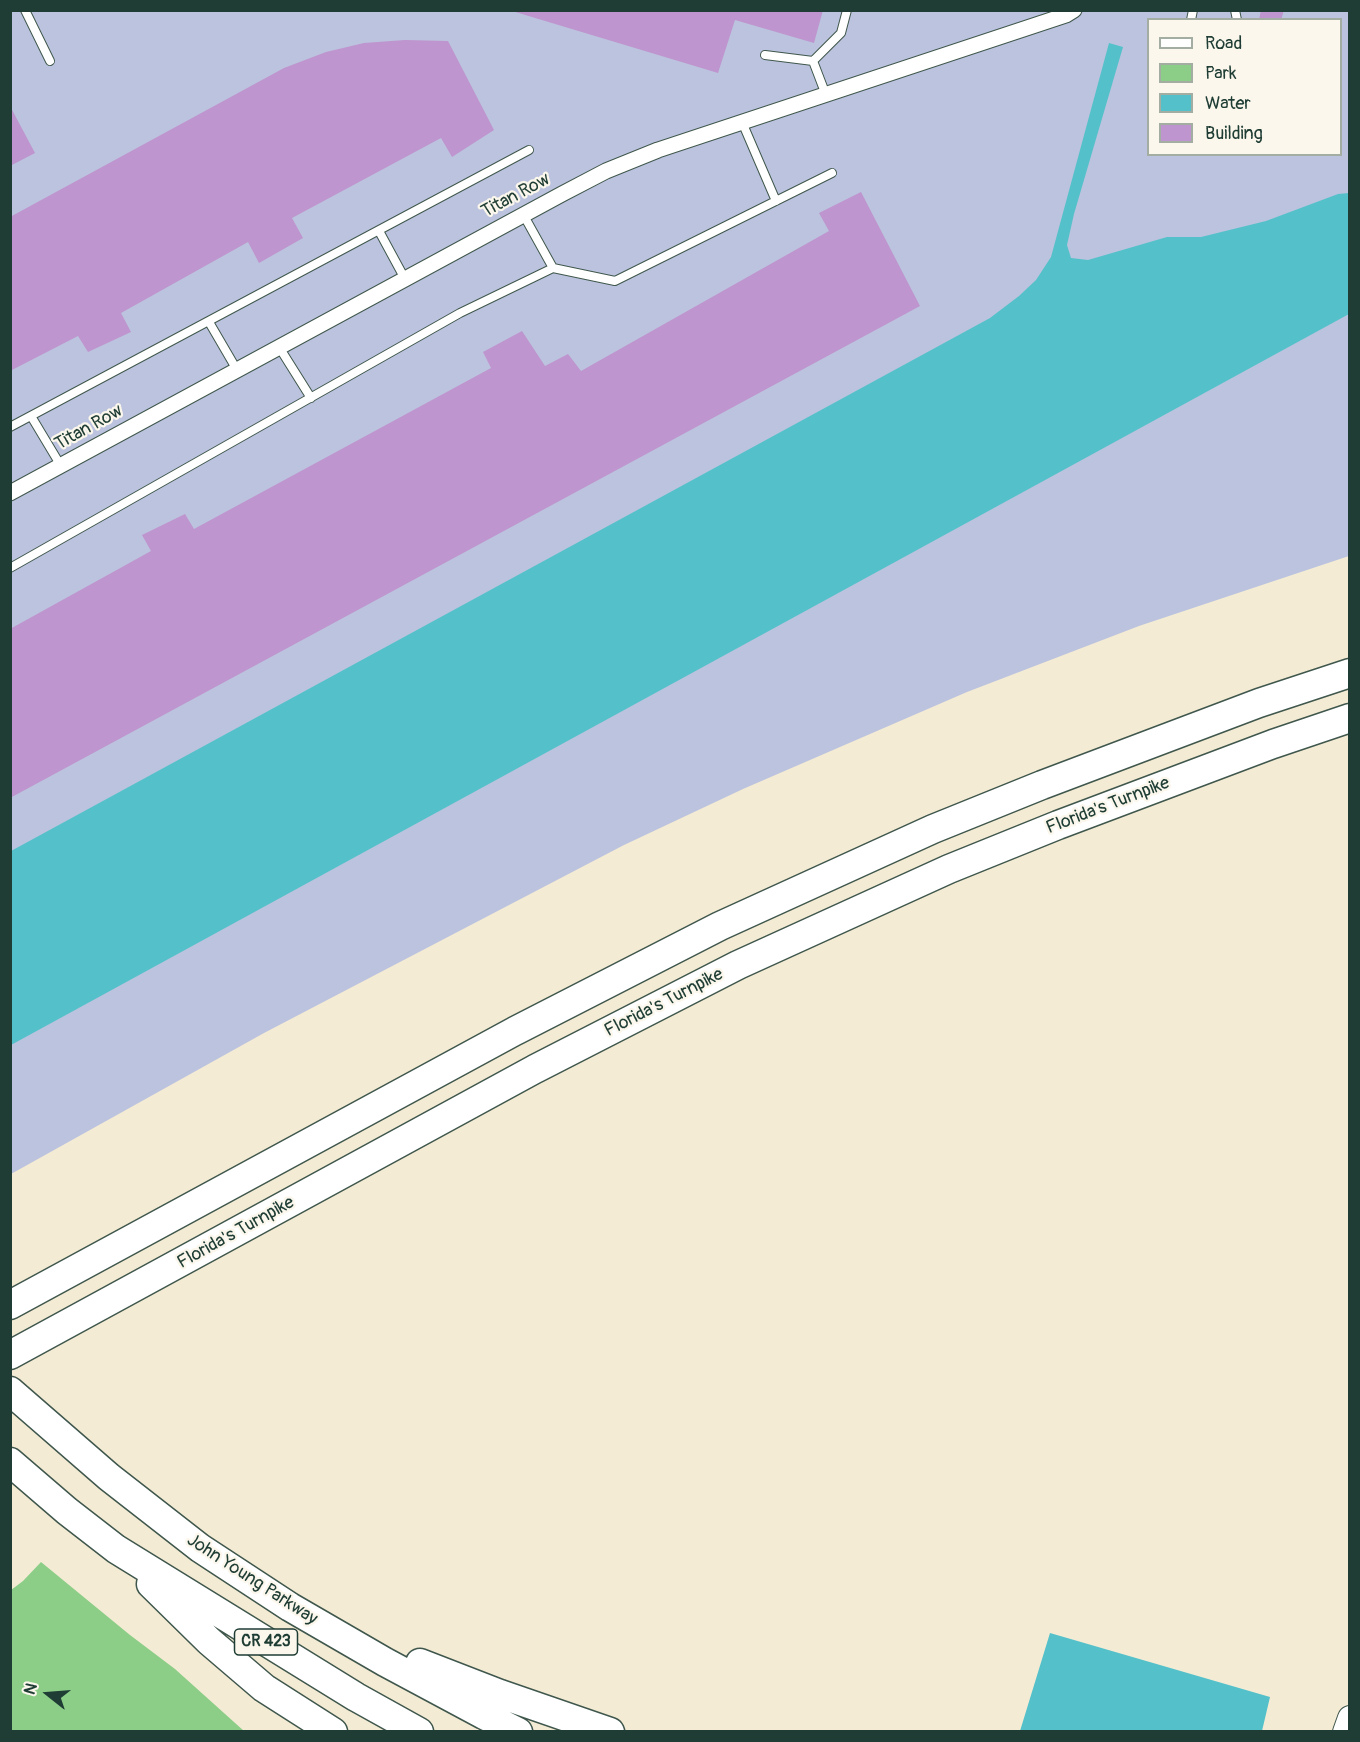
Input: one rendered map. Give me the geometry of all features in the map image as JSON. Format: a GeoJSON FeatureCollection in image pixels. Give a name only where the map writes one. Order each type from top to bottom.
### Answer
{"type":"FeatureCollection","features":[{"type":"Feature","properties":{"kind":"highway"},"geometry":{"type":"LineString","coordinates":[[10,1305],[515,1031],[720,926],[933,829],[1042,785],[1237,711],[1350,673]]}},
{"type":"Feature","properties":{"kind":"highway","name":"Florida's Turnpike"},"geometry":{"type":"LineString","coordinates":[[10,1355],[535,1070],[738,965],[949,869],[1058,825],[1350,718]]}},
{"type":"Feature","properties":{"kind":"highway","name":"John Young Parkway"},"geometry":{"type":"LineString","coordinates":[[10,1391],[109,1477],[200,1548],[290,1607],[395,1667],[518,1731]]}},
{"type":"Feature","properties":{"kind":"highway","name":"CR 423"},"geometry":{"type":"LineString","coordinates":[[10,1462],[116,1549],[356,1697],[419,1731]]}},
{"type":"Feature","properties":{"kind":"highway"},"geometry":{"type":"LineString","coordinates":[[116,1549],[208,1641],[264,1688],[333,1731]]}},
{"type":"Feature","properties":{"kind":"highway"},"geometry":{"type":"LineString","coordinates":[[290,1607],[396,1653],[500,1694],[610,1731]]}},
{"type":"Feature","properties":{"kind":"main road"},"geometry":{"type":"LineString","coordinates":[[1346,1731],[1350,1718]]}},
{"type":"Feature","properties":{"kind":"street","name":"Titan Row"},"geometry":{"type":"LineString","coordinates":[[10,493],[606,171],[658,150],[1066,15],[1074,10]]}},
{"type":"Feature","properties":{"kind":"lane"},"geometry":{"type":"LineString","coordinates":[[25,10],[50,61]]}},
{"type":"Feature","properties":{"kind":"lane"},"geometry":{"type":"LineString","coordinates":[[813,61],[841,33],[848,10]]}},
{"type":"Feature","properties":{"kind":"lane"},"geometry":{"type":"LineString","coordinates":[[765,55],[813,61]]}},
{"type":"Feature","properties":{"kind":"lane"},"geometry":{"type":"LineString","coordinates":[[813,61],[826,95]]}},
{"type":"Feature","properties":{"kind":"lane"},"geometry":{"type":"LineString","coordinates":[[742,122],[776,201]]}},
{"type":"Feature","properties":{"kind":"lane"},"geometry":{"type":"LineString","coordinates":[[10,427],[529,150]]}},
{"type":"Feature","properties":{"kind":"lane"},"geometry":{"type":"LineString","coordinates":[[10,568],[460,313],[552,268],[615,281],[832,173]]}},
{"type":"Feature","properties":{"kind":"lane"},"geometry":{"type":"LineString","coordinates":[[523,214],[552,268]]}},
{"type":"Feature","properties":{"kind":"lane"},"geometry":{"type":"LineString","coordinates":[[379,231],[405,279]]}},
{"type":"Feature","properties":{"kind":"lane"},"geometry":{"type":"LineString","coordinates":[[209,322],[237,370]]}},
{"type":"Feature","properties":{"kind":"lane"},"geometry":{"type":"LineString","coordinates":[[279,347],[311,398]]}},
{"type":"Feature","properties":{"kind":"lane"},"geometry":{"type":"LineString","coordinates":[[31,416],[61,465]]}},
{"type":"Feature","properties":{"kind":"shaded area"},"geometry":{"type":"Polygon","coordinates":[[[11,11],[1349,11],[1349,556],[1139,626],[967,692],[743,789],[624,845],[264,1033],[11,1174],[11,11]]]}},
{"type":"Feature","properties":{"kind":"green space"},"geometry":{"type":"Polygon","coordinates":[[[41,1562],[175,1669],[244,1731],[11,1731],[11,1590],[41,1562]]]}},
{"type":"Feature","properties":{"kind":"water"},"geometry":{"type":"Polygon","coordinates":[[[1109,43],[1123,47],[1074,214],[1067,245],[1071,258],[1088,260],[1167,237],[1201,237],[1266,221],[1338,194],[1349,193],[1349,314],[11,1045],[11,851],[990,318],[1036,280],[1051,257],[1109,43]]]}},
{"type":"Feature","properties":{"kind":"water"},"geometry":{"type":"Polygon","coordinates":[[[1050,1633],[1270,1697],[1262,1731],[1020,1731],[1050,1633]]]}},
{"type":"Feature","properties":{"kind":"building"},"geometry":{"type":"Polygon","coordinates":[[[823,10],[814,43],[735,20],[718,73],[512,11],[823,10]]]}},
{"type":"Feature","properties":{"kind":"building"},"geometry":{"type":"Polygon","coordinates":[[[1261,10],[1284,10],[1282,18],[1259,18],[1261,10]]]}},
{"type":"Feature","properties":{"kind":"building"},"geometry":{"type":"Polygon","coordinates":[[[405,40],[448,41],[494,130],[452,157],[441,138],[292,218],[303,238],[259,263],[248,242],[121,313],[131,332],[88,352],[78,336],[10,371],[10,217],[284,68],[326,52],[364,43],[405,40]]]}},
{"type":"Feature","properties":{"kind":"building"},"geometry":{"type":"Polygon","coordinates":[[[10,106],[35,153],[10,166],[10,106]]]}},
{"type":"Feature","properties":{"kind":"building"},"geometry":{"type":"Polygon","coordinates":[[[861,192],[920,306],[10,798],[10,629],[151,551],[142,535],[185,514],[194,529],[491,368],[483,352],[522,331],[545,366],[568,354],[581,371],[829,231],[819,213],[861,192]]]}}]}
